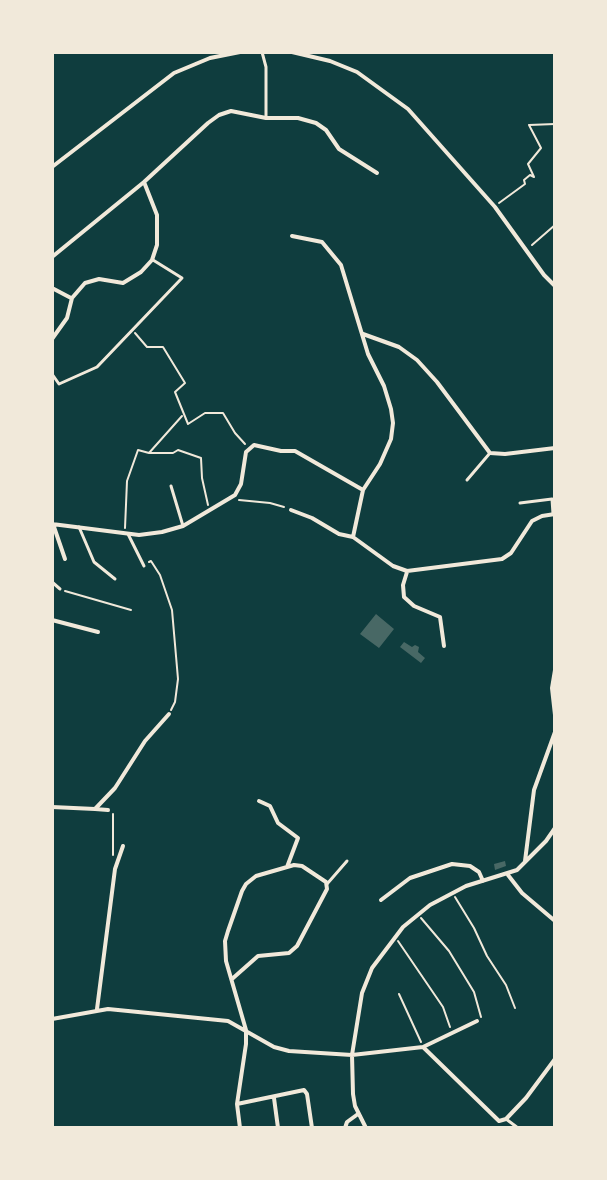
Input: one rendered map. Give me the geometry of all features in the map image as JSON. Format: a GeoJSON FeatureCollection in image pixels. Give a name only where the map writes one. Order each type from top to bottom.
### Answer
{"type":"FeatureCollection","features":[{"type":"Feature","properties":{"kind":"street"},"geometry":{"type":"LineString","coordinates":[[52,167],[174,73],[210,58],[240,52]]}},
{"type":"Feature","properties":{"kind":"street"},"geometry":{"type":"LineString","coordinates":[[262,52],[266,67],[266,118]]}},
{"type":"Feature","properties":{"kind":"street"},"geometry":{"type":"LineString","coordinates":[[292,52],[330,61],[357,72],[382,88],[420,121],[495,207],[555,286]]}},
{"type":"Feature","properties":{"kind":"street"},"geometry":{"type":"LineString","coordinates":[[52,257],[144,182],[219,115],[241,112],[316,123],[326,130],[339,149],[377,173]]}},
{"type":"Feature","properties":{"kind":"street"},"geometry":{"type":"LineString","coordinates":[[52,339],[67,318],[72,298],[85,283],[92,280],[123,283],[152,260],[157,245],[157,215],[144,182]]}},
{"type":"Feature","properties":{"kind":"street"},"geometry":{"type":"LineString","coordinates":[[292,236],[322,242],[337,259],[344,272],[368,354],[384,386],[393,423],[387,449],[363,490],[353,537]]}},
{"type":"Feature","properties":{"kind":"street"},"geometry":{"type":"LineString","coordinates":[[52,374],[59,384],[92,370],[182,278],[152,260]]}},
{"type":"Feature","properties":{"kind":"street"},"geometry":{"type":"LineString","coordinates":[[52,288],[72,298]]}},
{"type":"Feature","properties":{"kind":"street"},"geometry":{"type":"LineString","coordinates":[[361,332],[399,347],[417,360],[490,453],[555,448]]}},
{"type":"Feature","properties":{"kind":"street"},"geometry":{"type":"LineString","coordinates":[[65,559],[52,524],[127,534],[151,534],[183,526],[230,499],[241,484],[249,448],[254,445],[295,451],[363,490]]}},
{"type":"Feature","properties":{"kind":"street"},"geometry":{"type":"LineString","coordinates":[[467,480],[490,453]]}},
{"type":"Feature","properties":{"kind":"street"},"geometry":{"type":"LineString","coordinates":[[171,486],[183,526]]}},
{"type":"Feature","properties":{"kind":"street"},"geometry":{"type":"LineString","coordinates":[[291,510],[339,534],[353,537],[393,566],[407,571],[502,559],[514,550],[528,524],[542,516],[554,514],[552,499],[520,503]]}},
{"type":"Feature","properties":{"kind":"street"},"geometry":{"type":"LineString","coordinates":[[79,527],[94,562],[115,579]]}},
{"type":"Feature","properties":{"kind":"street"},"geometry":{"type":"LineString","coordinates":[[127,534],[144,566]]}},
{"type":"Feature","properties":{"kind":"street"},"geometry":{"type":"LineString","coordinates":[[407,571],[404,597],[414,606],[440,617],[444,646]]}},
{"type":"Feature","properties":{"kind":"street"},"geometry":{"type":"LineString","coordinates":[[52,582],[60,589]]}},
{"type":"Feature","properties":{"kind":"street"},"geometry":{"type":"LineString","coordinates":[[52,620],[98,632]]}},
{"type":"Feature","properties":{"kind":"street"},"geometry":{"type":"LineString","coordinates":[[555,670],[552,688],[555,715]]}},
{"type":"Feature","properties":{"kind":"street"},"geometry":{"type":"LineString","coordinates":[[95,809],[115,788],[145,741],[169,714]]}},
{"type":"Feature","properties":{"kind":"street"},"geometry":{"type":"LineString","coordinates":[[525,863],[534,790],[555,732]]}},
{"type":"Feature","properties":{"kind":"street"},"geometry":{"type":"LineString","coordinates":[[259,801],[270,806],[275,821],[298,838],[287,867]]}},
{"type":"Feature","properties":{"kind":"street"},"geometry":{"type":"LineString","coordinates":[[52,807],[108,810]]}},
{"type":"Feature","properties":{"kind":"street"},"geometry":{"type":"LineString","coordinates":[[366,1128],[358,1114],[352,1083],[352,1055],[362,993],[372,968],[395,937],[419,914],[452,893],[507,875],[525,863],[555,828]]}},
{"type":"Feature","properties":{"kind":"street"},"geometry":{"type":"LineString","coordinates":[[97,1009],[115,869],[123,846]]}},
{"type":"Feature","properties":{"kind":"street"},"geometry":{"type":"LineString","coordinates":[[232,979],[258,956],[293,950],[327,884],[347,861]]}},
{"type":"Feature","properties":{"kind":"street"},"geometry":{"type":"LineString","coordinates":[[381,900],[410,878],[452,864],[470,866],[479,872],[483,881]]}},
{"type":"Feature","properties":{"kind":"street"},"geometry":{"type":"LineString","coordinates":[[240,1128],[237,1104],[246,1030],[226,961],[225,941],[242,891],[250,879],[287,867],[302,866],[327,884]]}},
{"type":"Feature","properties":{"kind":"street"},"geometry":{"type":"LineString","coordinates":[[507,875],[522,893],[555,921]]}},
{"type":"Feature","properties":{"kind":"street"},"geometry":{"type":"LineString","coordinates":[[52,1019],[97,1009],[123,1009],[228,1021],[274,1047],[289,1051],[352,1055],[423,1047],[480,1020]]}},
{"type":"Feature","properties":{"kind":"street"},"geometry":{"type":"LineString","coordinates":[[423,1047],[498,1121],[504,1120],[526,1098],[555,1059]]}},
{"type":"Feature","properties":{"kind":"street"},"geometry":{"type":"LineString","coordinates":[[237,1104],[305,1091],[312,1128]]}},
{"type":"Feature","properties":{"kind":"street"},"geometry":{"type":"LineString","coordinates":[[274,1098],[278,1128]]}},
{"type":"Feature","properties":{"kind":"street"},"geometry":{"type":"LineString","coordinates":[[345,1128],[347,1122],[358,1114]]}},
{"type":"Feature","properties":{"kind":"street"},"geometry":{"type":"LineString","coordinates":[[504,1120],[518,1128]]}},
{"type":"Feature","properties":{"kind":"path"},"geometry":{"type":"LineString","coordinates":[[495,207],[525,184],[524,180],[530,175],[534,177],[528,164],[541,148],[529,125],[555,124]]}},
{"type":"Feature","properties":{"kind":"path"},"geometry":{"type":"LineString","coordinates":[[527,249],[555,225]]}},
{"type":"Feature","properties":{"kind":"path"},"geometry":{"type":"LineString","coordinates":[[133,330],[147,347],[163,347],[185,383],[175,392],[188,424],[205,413],[223,413],[249,448]]}},
{"type":"Feature","properties":{"kind":"path"},"geometry":{"type":"LineString","coordinates":[[149,453],[183,415]]}},
{"type":"Feature","properties":{"kind":"path"},"geometry":{"type":"LineString","coordinates":[[127,534],[127,481],[138,450],[173,453],[178,450],[201,458],[205,501],[210,508]]}},
{"type":"Feature","properties":{"kind":"path"},"geometry":{"type":"LineString","coordinates":[[230,499],[270,503],[291,510]]}},
{"type":"Feature","properties":{"kind":"path"},"geometry":{"type":"LineString","coordinates":[[144,566],[151,561],[160,575],[172,610],[178,679],[175,702],[169,714]]}},
{"type":"Feature","properties":{"kind":"path"},"geometry":{"type":"LineString","coordinates":[[60,589],[131,610]]}},
{"type":"Feature","properties":{"kind":"path"},"geometry":{"type":"LineString","coordinates":[[108,810],[114,815],[113,856]]}},
{"type":"Feature","properties":{"kind":"path"},"geometry":{"type":"LineString","coordinates":[[452,893],[506,985],[515,1008]]}},
{"type":"Feature","properties":{"kind":"path"},"geometry":{"type":"LineString","coordinates":[[419,914],[449,951],[474,992],[480,1020]]}},
{"type":"Feature","properties":{"kind":"path"},"geometry":{"type":"LineString","coordinates":[[395,937],[410,954],[443,1007],[452,1034]]}},
{"type":"Feature","properties":{"kind":"path"},"geometry":{"type":"LineString","coordinates":[[399,994],[423,1047]]}},
{"type":"Feature","properties":{"kind":"building"},"geometry":{"type":"Polygon","coordinates":[[[376,614],[394,629],[379,648],[360,634],[376,614]]]}},
{"type":"Feature","properties":{"kind":"building"},"geometry":{"type":"Polygon","coordinates":[[[404,642],[419,647],[418,652],[425,658],[421,663],[400,647],[404,642]]]}},
{"type":"Feature","properties":{"kind":"building"},"geometry":{"type":"Polygon","coordinates":[[[505,861],[506,866],[495,870],[494,864],[505,861]]]}}]}
